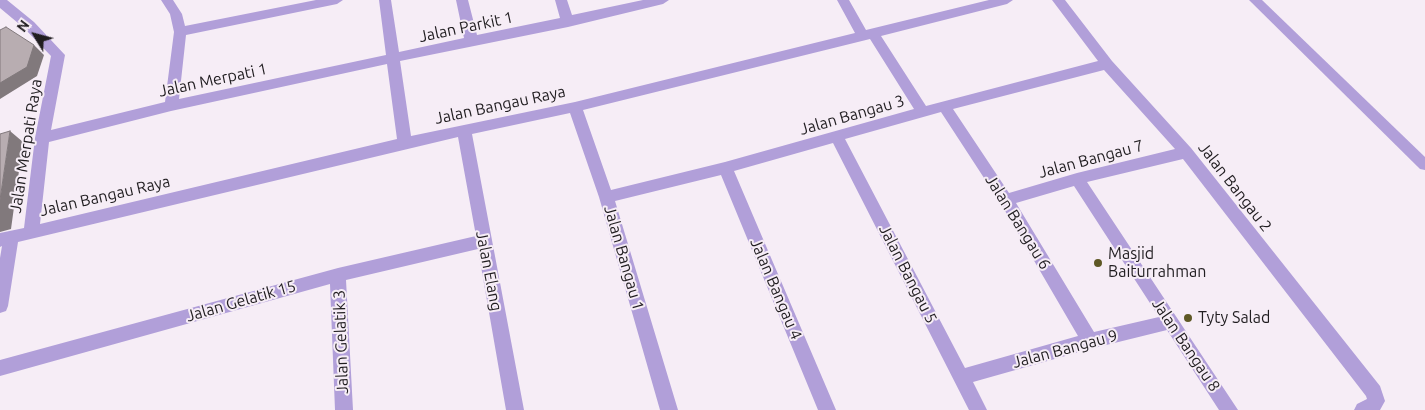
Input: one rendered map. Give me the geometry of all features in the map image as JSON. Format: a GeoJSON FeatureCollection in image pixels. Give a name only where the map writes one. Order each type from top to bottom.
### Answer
{"type":"FeatureCollection","features":[{"type":"Feature","properties":{"kind":"street","name":"Jalan Merpati Raya"},"geometry":{"type":"LineString","coordinates":[[0,0],[29,25],[58,55],[42,138],[31,232]]}},
{"type":"Feature","properties":{"kind":"street"},"geometry":{"type":"LineString","coordinates":[[167,0],[176,14],[180,32],[171,106]]}},
{"type":"Feature","properties":{"kind":"street"},"geometry":{"type":"LineString","coordinates":[[180,32],[281,6],[337,0]]}},
{"type":"Feature","properties":{"kind":"street"},"geometry":{"type":"LineString","coordinates":[[385,0],[392,60],[406,143]]}},
{"type":"Feature","properties":{"kind":"street"},"geometry":{"type":"LineString","coordinates":[[462,0],[472,42]]}},
{"type":"Feature","properties":{"kind":"street"},"geometry":{"type":"LineString","coordinates":[[561,0],[568,22]]}},
{"type":"Feature","properties":{"kind":"street","name":"Jalan Parkit 1"},"geometry":{"type":"LineString","coordinates":[[392,60],[663,0]]}},
{"type":"Feature","properties":{"kind":"street"},"geometry":{"type":"LineString","coordinates":[[843,0],[923,112]]}},
{"type":"Feature","properties":{"kind":"street","name":"Jalan Bangau Raya"},"geometry":{"type":"LineString","coordinates":[[5,239],[406,143],[576,107],[1007,0]]}},
{"type":"Feature","properties":{"kind":"street","name":"Jalan Bangau 2"},"geometry":{"type":"LineString","coordinates":[[1058,0],[1107,64],[1186,152],[1374,392],[1370,406]]}},
{"type":"Feature","properties":{"kind":"street","name":"Jalan Merpati 1"},"geometry":{"type":"LineString","coordinates":[[42,138],[171,106],[392,60]]}},
{"type":"Feature","properties":{"kind":"street","name":"Jalan Bangau 3"},"geometry":{"type":"LineString","coordinates":[[606,197],[725,168],[944,106],[1107,64]]}},
{"type":"Feature","properties":{"kind":"street","name":"Jalan Bangau 6"},"geometry":{"type":"LineString","coordinates":[[944,106],[1006,200],[1090,341]]}},
{"type":"Feature","properties":{"kind":"street","name":"Jalan Bangau 1"},"geometry":{"type":"LineString","coordinates":[[576,107],[606,197],[669,410]]}},
{"type":"Feature","properties":{"kind":"street","name":"Jalan Elang"},"geometry":{"type":"LineString","coordinates":[[464,131],[515,410]]}},
{"type":"Feature","properties":{"kind":"street","name":"Jalan Bangau 5"},"geometry":{"type":"LineString","coordinates":[[837,137],[978,410]]}},
{"type":"Feature","properties":{"kind":"street","name":"Jalan Bangau 7"},"geometry":{"type":"LineString","coordinates":[[1006,200],[1077,179],[1186,152]]}},
{"type":"Feature","properties":{"kind":"street","name":"Jalan Bangau 4"},"geometry":{"type":"LineString","coordinates":[[725,168],[827,410]]}},
{"type":"Feature","properties":{"kind":"street","name":"Jalan Bangau 8"},"geometry":{"type":"LineString","coordinates":[[1077,179],[1229,410]]}},
{"type":"Feature","properties":{"kind":"street"},"geometry":{"type":"LineString","coordinates":[[0,306],[5,239]]}},
{"type":"Feature","properties":{"kind":"street","name":"Jalan Gelatik 15"},"geometry":{"type":"LineString","coordinates":[[0,368],[338,274],[483,241]]}},
{"type":"Feature","properties":{"kind":"street","name":"Jalan Gelatik 3"},"geometry":{"type":"LineString","coordinates":[[338,274],[339,409]]}},
{"type":"Feature","properties":{"kind":"street","name":"Jalan Bangau 9"},"geometry":{"type":"LineString","coordinates":[[961,377],[1090,341],[1170,322]]}},
{"type":"Feature","properties":{"kind":"lane"},"geometry":{"type":"LineString","coordinates":[[1255,0],[1425,165]]}},
{"type":"Feature","properties":{"kind":"building"},"geometry":{"type":"Polygon","coordinates":[[[6,27],[34,45],[27,67],[0,83],[0,30],[6,27]]]}},
{"type":"Feature","properties":{"kind":"building"},"geometry":{"type":"Polygon","coordinates":[[[10,131],[0,200],[0,134],[10,131]]]}},
{"type":"Feature","properties":{"kind":"place","name":"Masjid Baiturrahman"},"geometry":{"type":"Point","coordinates":[1098,263]}},
{"type":"Feature","properties":{"kind":"place","name":"Tyty Salad"},"geometry":{"type":"Point","coordinates":[1188,318]}}]}
